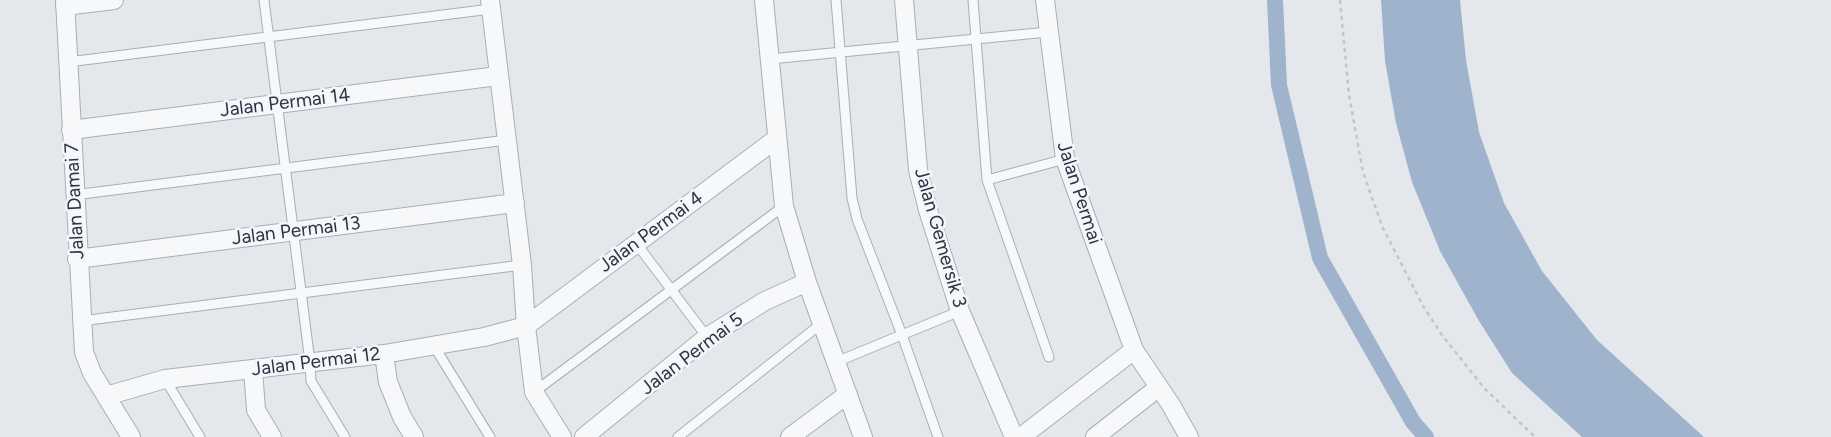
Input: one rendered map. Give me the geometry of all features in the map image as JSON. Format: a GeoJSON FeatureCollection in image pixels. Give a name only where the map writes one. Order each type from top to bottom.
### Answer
{"type":"FeatureCollection","features":[{"type":"Feature","properties":{"kind":"street"},"geometry":{"type":"LineString","coordinates":[[65,3],[114,0]]}},
{"type":"Feature","properties":{"kind":"street"},"geometry":{"type":"LineString","coordinates":[[764,0],[784,206],[807,282],[863,437]]}},
{"type":"Feature","properties":{"kind":"street","name":"Jalan Gemersik 3"},"geometry":{"type":"LineString","coordinates":[[904,0],[918,170],[928,210],[960,311],[1014,437]]}},
{"type":"Feature","properties":{"kind":"street","name":"Jalan Permai"},"geometry":{"type":"LineString","coordinates":[[1045,0],[1065,159],[1134,350],[1186,436]]}},
{"type":"Feature","properties":{"kind":"street","name":"Jalan Damai 7"},"geometry":{"type":"LineString","coordinates":[[65,3],[84,352],[92,373],[131,437]]}},
{"type":"Feature","properties":{"kind":"street"},"geometry":{"type":"LineString","coordinates":[[491,4],[498,76],[522,265],[526,326],[534,392],[562,437]]}},
{"type":"Feature","properties":{"kind":"street","name":"Jalan Permai 14"},"geometry":{"type":"LineString","coordinates":[[71,130],[498,76]]}},
{"type":"Feature","properties":{"kind":"street","name":"Jalan Permai 4"},"geometry":{"type":"LineString","coordinates":[[526,326],[776,138]]}},
{"type":"Feature","properties":{"kind":"street","name":"Jalan Permai 13"},"geometry":{"type":"LineString","coordinates":[[78,259],[515,203]]}},
{"type":"Feature","properties":{"kind":"street","name":"Jalan Permai 5"},"geometry":{"type":"LineString","coordinates":[[584,437],[708,337],[765,301],[807,282]]}},
{"type":"Feature","properties":{"kind":"street","name":"Jalan Permai 12"},"geometry":{"type":"LineString","coordinates":[[106,396],[166,379],[384,354],[434,346],[526,326]]}},
{"type":"Feature","properties":{"kind":"street"},"geometry":{"type":"LineString","coordinates":[[1021,437],[1134,350]]}},
{"type":"Feature","properties":{"kind":"street"},"geometry":{"type":"LineString","coordinates":[[384,354],[388,382],[402,417],[414,437]]}},
{"type":"Feature","properties":{"kind":"street"},"geometry":{"type":"LineString","coordinates":[[253,369],[256,410],[272,437]]}},
{"type":"Feature","properties":{"kind":"street"},"geometry":{"type":"LineString","coordinates":[[1095,437],[1158,387]]}},
{"type":"Feature","properties":{"kind":"street"},"geometry":{"type":"LineString","coordinates":[[790,437],[848,394]]}},
{"type":"Feature","properties":{"kind":"lane"},"geometry":{"type":"LineString","coordinates":[[264,0],[302,293],[311,381],[345,437]]}},
{"type":"Feature","properties":{"kind":"lane"},"geometry":{"type":"LineString","coordinates":[[836,0],[852,198],[857,219],[902,335],[938,437]]}},
{"type":"Feature","properties":{"kind":"lane"},"geometry":{"type":"LineString","coordinates":[[973,0],[987,180],[1050,358]]}},
{"type":"Feature","properties":{"kind":"lane"},"geometry":{"type":"LineString","coordinates":[[68,62],[269,36],[491,4]]}},
{"type":"Feature","properties":{"kind":"lane"},"geometry":{"type":"LineString","coordinates":[[770,59],[1048,32]]}},
{"type":"Feature","properties":{"kind":"lane"},"geometry":{"type":"LineString","coordinates":[[74,195],[507,140]]}},
{"type":"Feature","properties":{"kind":"lane"},"geometry":{"type":"LineString","coordinates":[[987,180],[1065,159]]}},
{"type":"Feature","properties":{"kind":"lane"},"geometry":{"type":"LineString","coordinates":[[534,392],[784,206]]}},
{"type":"Feature","properties":{"kind":"lane"},"geometry":{"type":"LineString","coordinates":[[636,242],[708,337]]}},
{"type":"Feature","properties":{"kind":"lane"},"geometry":{"type":"LineString","coordinates":[[81,321],[522,265]]}},
{"type":"Feature","properties":{"kind":"lane"},"geometry":{"type":"LineString","coordinates":[[836,362],[960,311]]}},
{"type":"Feature","properties":{"kind":"lane"},"geometry":{"type":"LineString","coordinates":[[678,437],[822,323]]}},
{"type":"Feature","properties":{"kind":"lane"},"geometry":{"type":"LineString","coordinates":[[434,346],[490,437]]}},
{"type":"Feature","properties":{"kind":"lane"},"geometry":{"type":"LineString","coordinates":[[166,379],[200,437]]}},
{"type":"Feature","properties":{"kind":"path"},"geometry":{"type":"LineString","coordinates":[[1340,0],[1349,95],[1362,172],[1382,226],[1423,306],[1442,335],[1484,388],[1535,437]]}},
{"type":"Feature","properties":{"kind":"water"},"geometry":{"type":"Polygon","coordinates":[[[1381,0],[1460,0],[1466,60],[1479,132],[1504,203],[1542,271],[1597,340],[1704,437],[1582,437],[1512,373],[1479,321],[1440,251],[1412,182],[1396,123],[1385,61],[1381,0]]]}},
{"type":"Feature","properties":{"kind":"waterway"},"geometry":{"type":"LineString","coordinates":[[1275,0],[1279,85],[1320,258],[1413,422],[1426,437]]}}]}
